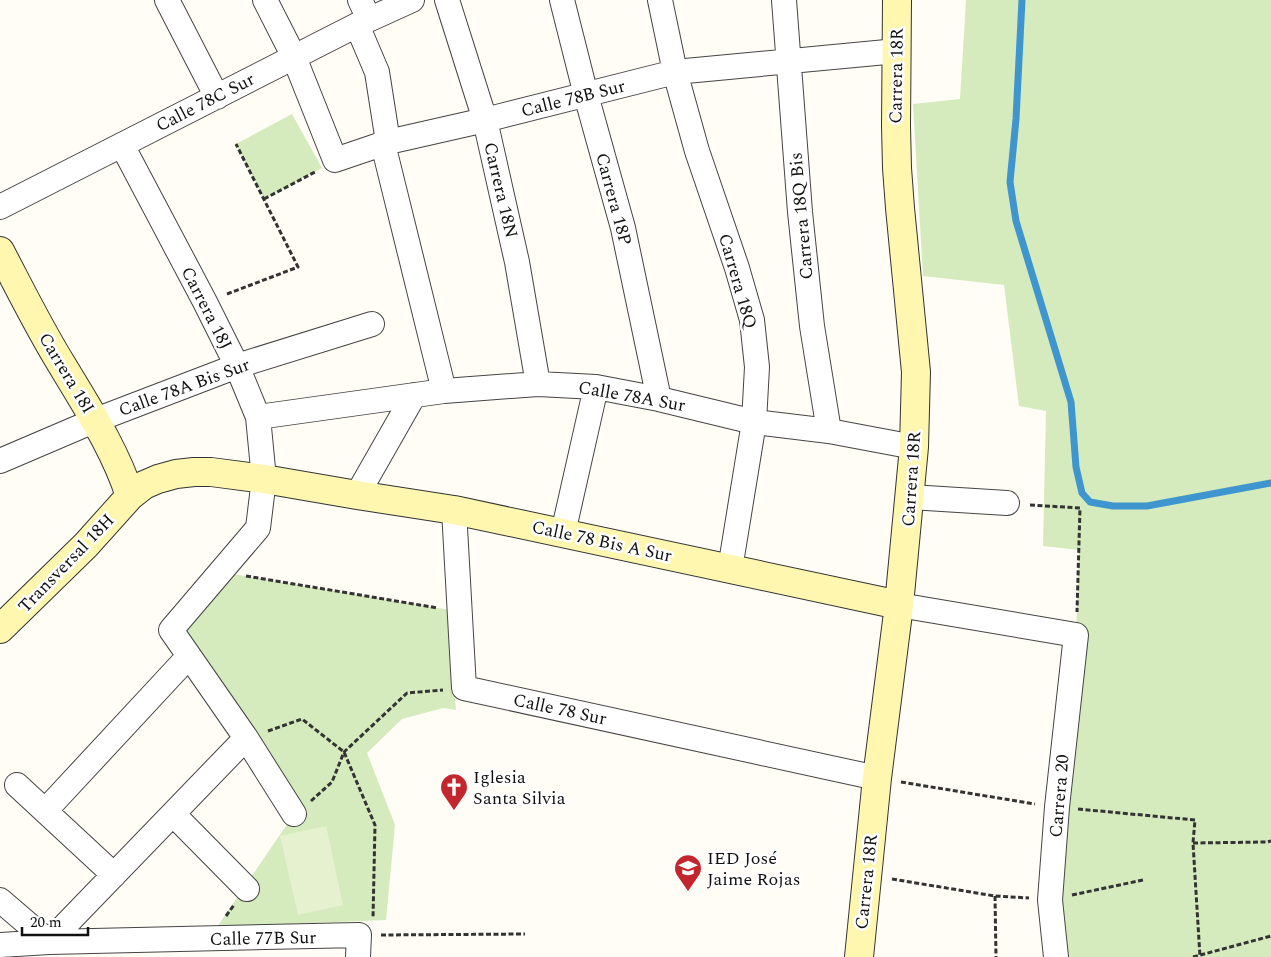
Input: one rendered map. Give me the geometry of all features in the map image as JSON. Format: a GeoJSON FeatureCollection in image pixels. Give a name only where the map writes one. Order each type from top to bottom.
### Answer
{"type":"FeatureCollection","features":[{"type":"Feature","properties":{"kind":"street"},"geometry":{"type":"LineString","coordinates":[[166,0],[217,97]]}},
{"type":"Feature","properties":{"kind":"street"},"geometry":{"type":"LineString","coordinates":[[265,0],[294,57],[335,160]]}},
{"type":"Feature","properties":{"kind":"street","name":"Calle 78C Sur"},"geometry":{"type":"LineString","coordinates":[[0,208],[294,57],[362,15],[412,0]]}},
{"type":"Feature","properties":{"kind":"street","name":"Carrera 18N"},"geometry":{"type":"LineString","coordinates":[[447,0],[484,120],[517,262],[538,384]]}},
{"type":"Feature","properties":{"kind":"street","name":"Carrera 18P"},"geometry":{"type":"LineString","coordinates":[[562,0],[622,228],[659,399]]}},
{"type":"Feature","properties":{"kind":"street","name":"Carrera 18Q"},"geometry":{"type":"LineString","coordinates":[[660,0],[675,72],[697,151],[737,268],[752,320],[757,367],[754,422],[730,568]]}},
{"type":"Feature","properties":{"kind":"street","name":"Carrera 18Q Bis"},"geometry":{"type":"LineString","coordinates":[[784,0],[805,260],[812,326],[829,431]]}},
{"type":"Feature","properties":{"kind":"street","name":"Carrera 18R"},"geometry":{"type":"LineString","coordinates":[[859,957],[876,778],[899,604],[914,448],[916,372],[897,168],[898,0]]}},
{"type":"Feature","properties":{"kind":"street"},"geometry":{"type":"LineString","coordinates":[[362,15],[377,72],[385,143],[444,391]]}},
{"type":"Feature","properties":{"kind":"street","name":"Calle 78B Sur"},"geometry":{"type":"LineString","coordinates":[[335,160],[385,143],[675,72],[897,51]]}},
{"type":"Feature","properties":{"kind":"street","name":"Carrera 18J"},"geometry":{"type":"LineString","coordinates":[[122,145],[205,302],[237,366],[258,417],[264,479],[258,528],[171,630],[189,656]]}},
{"type":"Feature","properties":{"kind":"street","name":"Carrera 18I"},"geometry":{"type":"LineString","coordinates":[[0,251],[36,321],[96,420],[124,476],[130,496]]}},
{"type":"Feature","properties":{"kind":"street","name":"Calle 78A Bis Sur"},"geometry":{"type":"LineString","coordinates":[[0,460],[96,420],[237,366],[372,324]]}},
{"type":"Feature","properties":{"kind":"street","name":"Calle 78A Sur"},"geometry":{"type":"LineString","coordinates":[[258,417],[444,391],[538,384],[596,387],[659,399],[754,422],[829,431],[914,448]]}},
{"type":"Feature","properties":{"kind":"street"},"geometry":{"type":"LineString","coordinates":[[563,533],[596,387]]}},
{"type":"Feature","properties":{"kind":"street"},"geometry":{"type":"LineString","coordinates":[[357,495],[414,395]]}},
{"type":"Feature","properties":{"kind":"street","name":"Calle 78 Bis A Sur"},"geometry":{"type":"LineString","coordinates":[[130,496],[144,485],[176,474],[211,472],[264,479],[454,510],[899,604],[1076,635]]}},
{"type":"Feature","properties":{"kind":"street","name":"Transversal 18H"},"geometry":{"type":"LineString","coordinates":[[0,629],[86,545],[130,496]]}},
{"type":"Feature","properties":{"kind":"street"},"geometry":{"type":"LineString","coordinates":[[910,497],[1008,504]]}},
{"type":"Feature","properties":{"kind":"street"},"geometry":{"type":"LineString","coordinates":[[454,510],[464,688]]}},
{"type":"Feature","properties":{"kind":"street","name":"Carrera 20"},"geometry":{"type":"LineString","coordinates":[[1056,957],[1050,900],[1057,807],[1076,635]]}},
{"type":"Feature","properties":{"kind":"street"},"geometry":{"type":"LineString","coordinates":[[45,811],[189,656],[246,738],[294,814]]}},
{"type":"Feature","properties":{"kind":"street","name":"Calle 78 Sur"},"geometry":{"type":"LineString","coordinates":[[464,688],[876,778]]}},
{"type":"Feature","properties":{"kind":"street"},"geometry":{"type":"LineString","coordinates":[[0,900],[49,942],[246,738]]}},
{"type":"Feature","properties":{"kind":"street"},"geometry":{"type":"LineString","coordinates":[[17,785],[114,874]]}},
{"type":"Feature","properties":{"kind":"street"},"geometry":{"type":"LineString","coordinates":[[173,814],[247,889]]}},
{"type":"Feature","properties":{"kind":"street","name":"Calle 77B Sur"},"geometry":{"type":"LineString","coordinates":[[0,945],[49,942],[363,943]]}},
{"type":"Feature","properties":{"kind":"path"},"geometry":{"type":"LineString","coordinates":[[205,302],[298,267],[236,144]]}},
{"type":"Feature","properties":{"kind":"path"},"geometry":{"type":"LineString","coordinates":[[264,199],[335,160]]}},
{"type":"Feature","properties":{"kind":"path"},"geometry":{"type":"LineString","coordinates":[[1008,504],[1080,508],[1076,635]]}},
{"type":"Feature","properties":{"kind":"path"},"geometry":{"type":"LineString","coordinates":[[221,572],[459,611]]}},
{"type":"Feature","properties":{"kind":"path"},"geometry":{"type":"LineString","coordinates":[[294,814],[332,782],[344,752],[407,693],[464,688]]}},
{"type":"Feature","properties":{"kind":"path"},"geometry":{"type":"LineString","coordinates":[[246,738],[302,719],[344,752],[375,825],[363,943],[526,934]]}},
{"type":"Feature","properties":{"kind":"path"},"geometry":{"type":"LineString","coordinates":[[1195,820],[1193,842],[1200,956]]}},
{"type":"Feature","properties":{"kind":"path"},"geometry":{"type":"LineString","coordinates":[[1193,842],[1271,841]]}},
{"type":"Feature","properties":{"kind":"path"},"geometry":{"type":"LineString","coordinates":[[866,874],[995,896],[1050,900],[1143,880]]}},
{"type":"Feature","properties":{"kind":"path"},"geometry":{"type":"LineString","coordinates":[[995,896],[996,957]]}},
{"type":"Feature","properties":{"kind":"path"},"geometry":{"type":"LineString","coordinates":[[1193,957],[1271,936]]}},
{"type":"Feature","properties":{"kind":"green space"},"geometry":{"type":"Polygon","coordinates":[[[966,0],[1271,0],[1271,957],[1056,957],[1076,635],[1079,550],[1043,546],[1046,411],[1019,406],[1004,285],[923,276],[913,104],[960,99],[966,0]]]}},
{"type":"Feature","properties":{"kind":"green space"},"geometry":{"type":"Polygon","coordinates":[[[292,114],[322,168],[264,199],[236,144],[292,114]]]}},
{"type":"Feature","properties":{"kind":"green space"},"geometry":{"type":"Polygon","coordinates":[[[221,572],[450,610],[456,710],[443,708],[402,719],[367,753],[395,825],[386,920],[217,927],[294,814],[171,630],[221,572]]]}},
{"type":"Feature","properties":{"kind":"green space"},"geometry":{"type":"Polygon","coordinates":[[[326,826],[343,905],[298,915],[280,836],[326,826]]]}},
{"type":"Feature","properties":{"kind":"waterway"},"geometry":{"type":"LineString","coordinates":[[1022,0],[1016,119],[1010,182],[1016,221],[1071,402],[1076,467],[1082,493],[1090,502],[1113,506],[1147,506],[1271,483]]}},
{"type":"Feature","properties":{"kind":"place","name":"Iglesia Santa Silvia"},"geometry":{"type":"Point","coordinates":[454,811]}},
{"type":"Feature","properties":{"kind":"place","name":"IED José Jaime Rojas"},"geometry":{"type":"Point","coordinates":[688,892]}}]}
